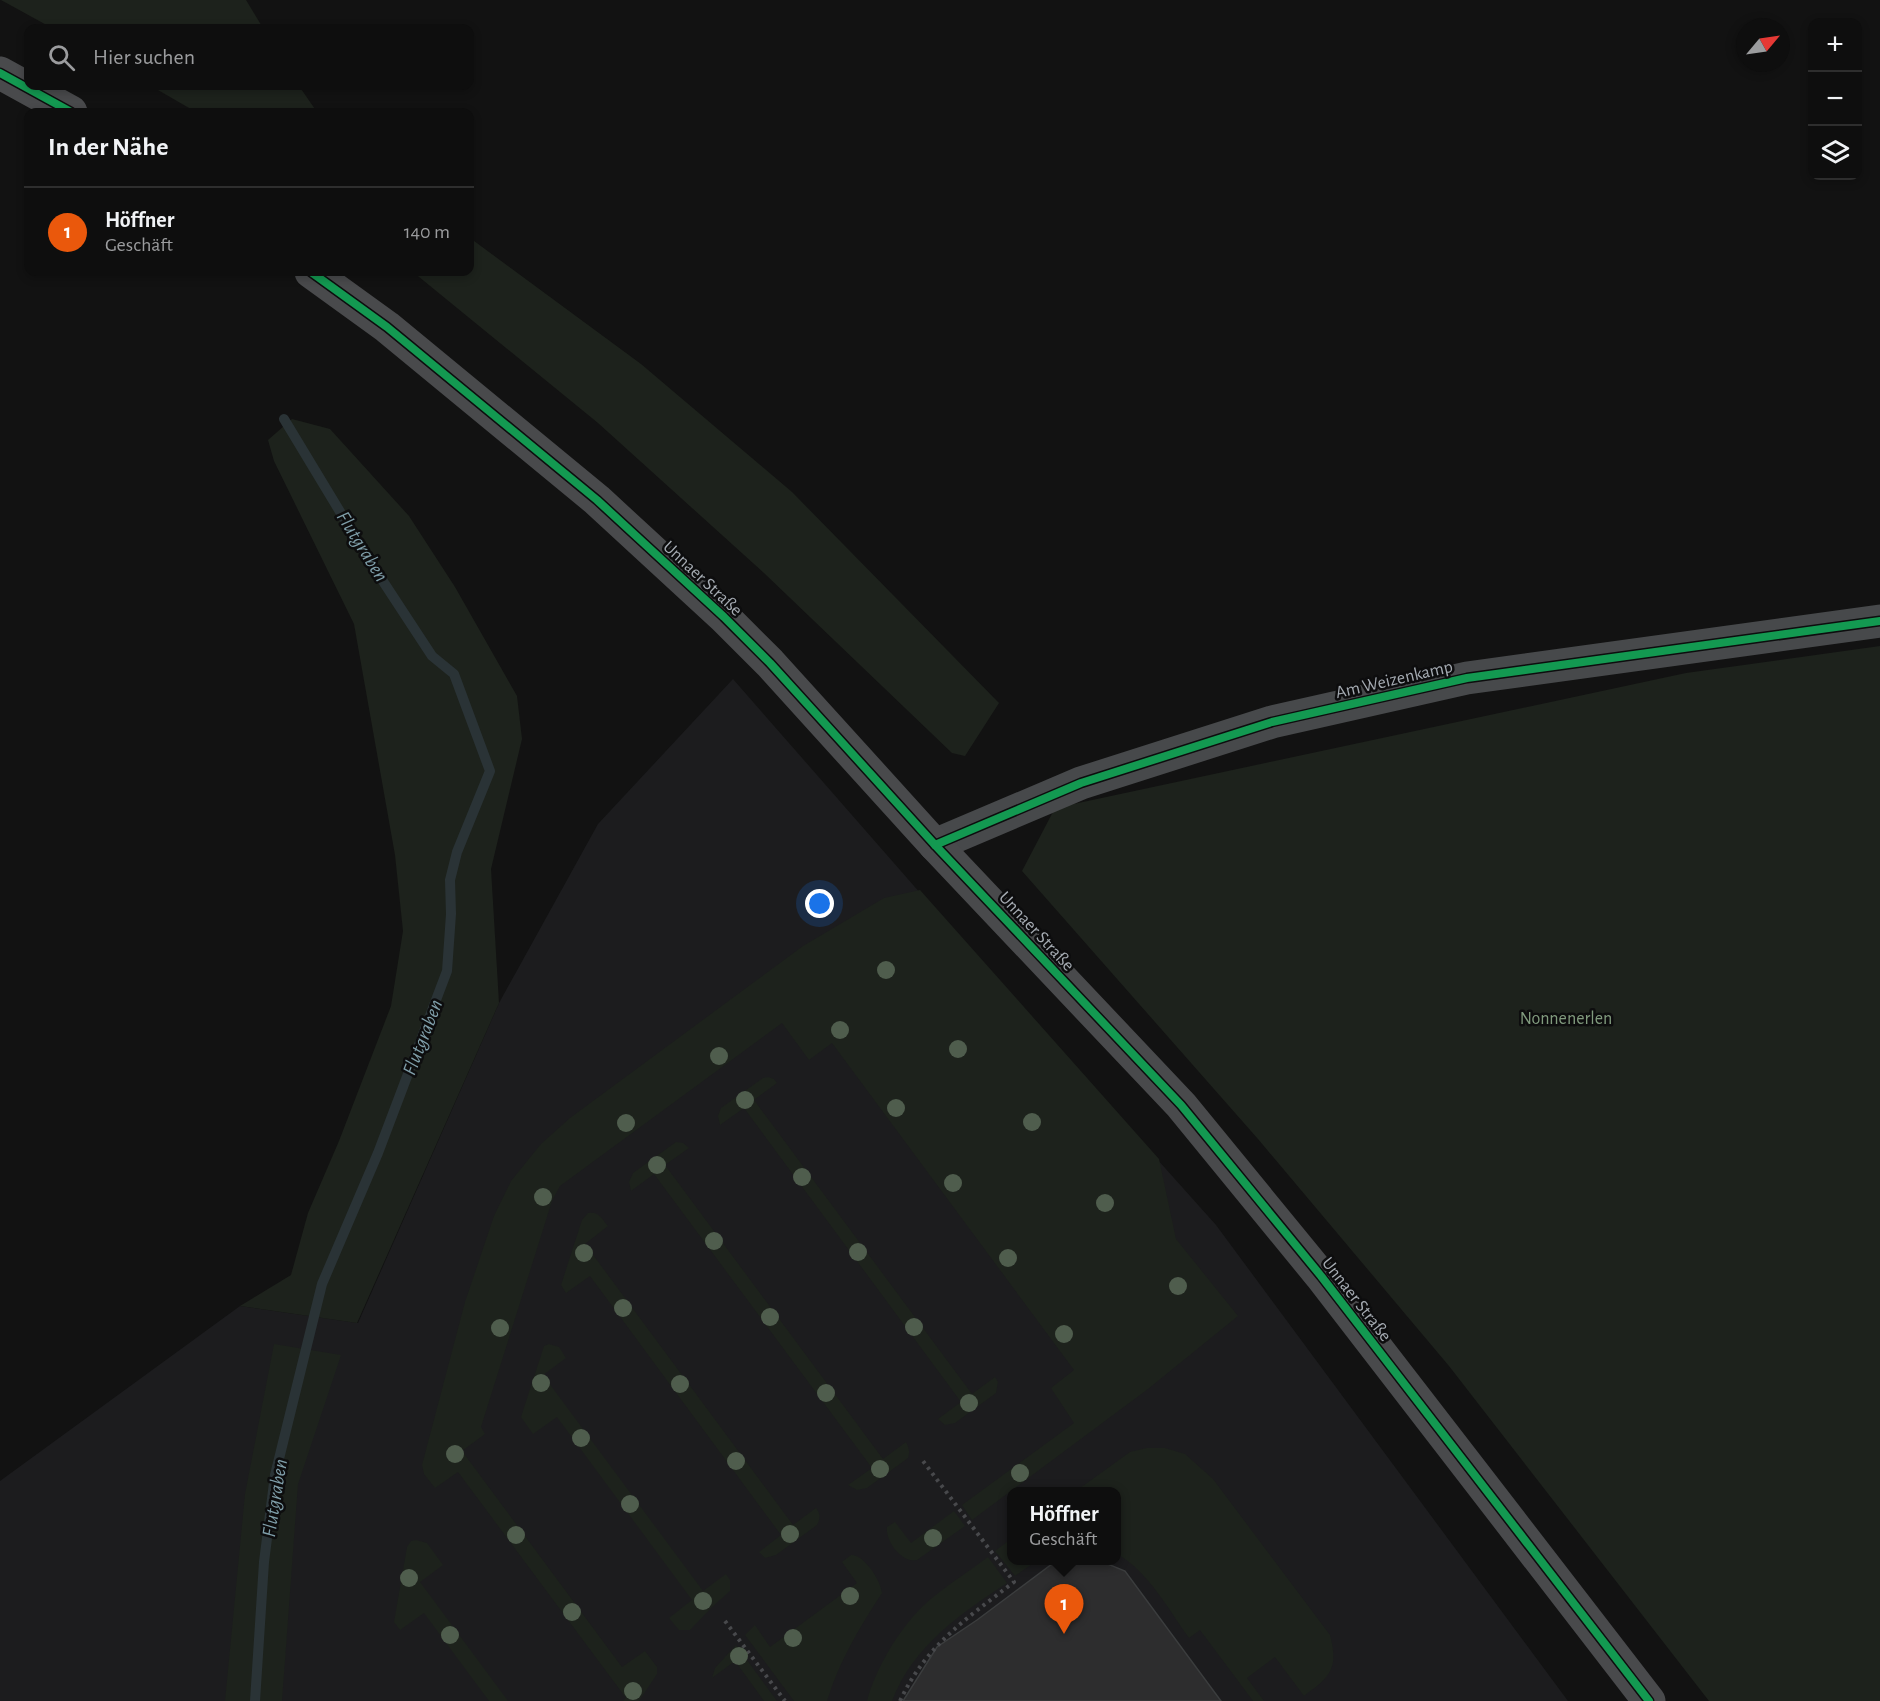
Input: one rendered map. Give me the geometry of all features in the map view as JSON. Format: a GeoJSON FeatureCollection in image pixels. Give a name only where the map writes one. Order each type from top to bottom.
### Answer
{"type":"FeatureCollection","features":[{"type":"Feature","properties":{"kind":"main road"},"geometry":{"type":"LineString","coordinates":[[0,73],[24,86]]}},
{"type":"Feature","properties":{"kind":"main road"},"geometry":{"type":"LineString","coordinates":[[31,90],[64,108]]}},
{"type":"Feature","properties":{"kind":"main road","name":"Unnaer Straße"},"geometry":{"type":"LineString","coordinates":[[317,276],[387,327],[597,500],[716,609],[770,663],[935,845],[1181,1105],[1321,1276],[1649,1701]]}},
{"type":"Feature","properties":{"kind":"street","name":"Am Weizenkamp"},"geometry":{"type":"LineString","coordinates":[[935,845],[1081,783],[1272,722],[1467,678],[1880,621]]}},
{"type":"Feature","properties":{"kind":"path"},"geometry":{"type":"LineString","coordinates":[[900,1701],[910,1680],[935,1646],[1014,1582],[923,1461]]}},
{"type":"Feature","properties":{"kind":"path"},"geometry":{"type":"LineString","coordinates":[[725,1621],[785,1701]]}},
{"type":"Feature","properties":{"kind":"shaded area"},"geometry":{"type":"Polygon","coordinates":[[[733,679],[963,942],[1216,1225],[1568,1701],[0,1701],[0,1481],[240,1306],[358,1323],[499,1003],[598,824],[733,679]]]}},
{"type":"Feature","properties":{"kind":"green space"},"geometry":{"type":"Polygon","coordinates":[[[1,0],[246,0],[261,24],[45,24],[1,0]]]}},
{"type":"Feature","properties":{"kind":"green space"},"geometry":{"type":"Polygon","coordinates":[[[158,90],[302,90],[314,108],[189,108],[158,90]]]}},
{"type":"Feature","properties":{"kind":"green space"},"geometry":{"type":"Polygon","coordinates":[[[474,241],[641,364],[792,492],[999,703],[965,756],[952,753],[764,573],[598,423],[418,276],[474,276],[474,241]]]}},
{"type":"Feature","properties":{"kind":"green space"},"geometry":{"type":"Polygon","coordinates":[[[292,419],[330,429],[409,516],[455,587],[517,696],[522,739],[491,869],[499,1003],[357,1323],[240,1306],[291,1275],[308,1213],[339,1141],[391,1006],[403,931],[395,855],[354,624],[274,461],[268,440],[292,419]]]}},
{"type":"Feature","properties":{"kind":"green space","name":"Nonnenerlen"},"geometry":{"type":"Polygon","coordinates":[[[1880,646],[1880,1701],[1709,1701],[1449,1366],[1258,1139],[1022,871],[1055,808],[1686,673],[1880,646]]]}},
{"type":"Feature","properties":{"kind":"green space"},"geometry":{"type":"Polygon","coordinates":[[[920,890],[1159,1159],[1176,1239],[1238,1316],[1148,1389],[1016,1487],[1007,1487],[1007,1494],[972,1520],[962,1505],[1074,1423],[1051,1388],[1074,1370],[832,1043],[809,1060],[782,1023],[560,1186],[552,1201],[481,1427],[485,1434],[462,1451],[622,1667],[645,1651],[657,1667],[657,1674],[639,1701],[623,1701],[626,1698],[458,1472],[435,1488],[424,1474],[422,1465],[465,1302],[494,1216],[511,1181],[541,1144],[570,1118],[803,946],[884,898],[920,890]]]}},
{"type":"Feature","properties":{"kind":"green space"},"geometry":{"type":"Polygon","coordinates":[[[768,1077],[777,1083],[754,1100],[972,1394],[995,1377],[998,1382],[996,1393],[955,1423],[945,1425],[938,1419],[961,1402],[744,1108],[720,1125],[718,1116],[721,1108],[763,1078],[768,1077]]]}},
{"type":"Feature","properties":{"kind":"green space"},"geometry":{"type":"Polygon","coordinates":[[[676,1142],[683,1143],[689,1148],[665,1165],[883,1459],[906,1442],[909,1450],[908,1458],[867,1488],[857,1490],[848,1485],[872,1468],[654,1174],[631,1191],[629,1182],[633,1173],[676,1142]]]}},
{"type":"Feature","properties":{"kind":"green space"},"geometry":{"type":"Polygon","coordinates":[[[588,1213],[598,1214],[608,1226],[585,1244],[793,1525],[816,1508],[818,1510],[820,1517],[817,1525],[776,1555],[765,1558],[759,1552],[781,1535],[590,1276],[566,1293],[561,1285],[582,1220],[588,1213]]]}},
{"type":"Feature","properties":{"kind":"green space"},"geometry":{"type":"Polygon","coordinates":[[[274,1344],[341,1355],[298,1484],[282,1701],[225,1701],[245,1494],[274,1344]]]}},
{"type":"Feature","properties":{"kind":"green space"},"geometry":{"type":"Polygon","coordinates":[[[549,1344],[559,1347],[566,1358],[543,1375],[703,1591],[726,1574],[730,1580],[730,1591],[690,1630],[679,1630],[669,1618],[692,1600],[557,1417],[533,1434],[521,1417],[544,1346],[549,1344]]]}},
{"type":"Feature","properties":{"kind":"green space"},"geometry":{"type":"Polygon","coordinates":[[[1147,1448],[1165,1448],[1185,1454],[1213,1479],[1330,1635],[1333,1664],[1326,1677],[1304,1696],[1275,1657],[1247,1678],[1264,1701],[1253,1701],[1200,1630],[1189,1638],[1148,1580],[1121,1557],[1121,1487],[1082,1487],[1130,1452],[1147,1448]]]}},
{"type":"Feature","properties":{"kind":"green space"},"geometry":{"type":"Polygon","coordinates":[[[954,1511],[965,1526],[917,1560],[906,1559],[896,1551],[889,1539],[887,1527],[895,1522],[911,1543],[954,1511]]]}},
{"type":"Feature","properties":{"kind":"green space"},"geometry":{"type":"Polygon","coordinates":[[[411,1541],[427,1543],[443,1565],[420,1582],[508,1701],[489,1701],[424,1613],[400,1630],[394,1622],[407,1547],[411,1541]]]}},
{"type":"Feature","properties":{"kind":"green space"},"geometry":{"type":"Polygon","coordinates":[[[1007,1542],[1007,1565],[1030,1565],[1015,1576],[995,1551],[1007,1542]]]}},
{"type":"Feature","properties":{"kind":"green space"},"geometry":{"type":"Polygon","coordinates":[[[851,1555],[861,1559],[871,1569],[879,1582],[882,1593],[844,1658],[827,1701],[794,1701],[745,1635],[755,1625],[770,1647],[857,1583],[842,1562],[851,1555]]]}},
{"type":"Feature","properties":{"kind":"green space"},"geometry":{"type":"Polygon","coordinates":[[[988,1557],[1007,1583],[955,1619],[925,1648],[901,1681],[892,1701],[867,1701],[882,1664],[912,1617],[936,1595],[988,1557]]]}},
{"type":"Feature","properties":{"kind":"green space"},"geometry":{"type":"Polygon","coordinates":[[[736,1645],[777,1701],[764,1701],[735,1661],[712,1678],[715,1668],[736,1645]]]}},
{"type":"Feature","properties":{"kind":"building"},"geometry":{"type":"Polygon","coordinates":[[[1051,1565],[1110,1565],[1125,1571],[1221,1701],[903,1701],[937,1647],[1051,1565]]]}},
{"type":"Feature","properties":{"kind":"waterway","name":"Flutgraben"},"geometry":{"type":"LineString","coordinates":[[255,1701],[264,1562],[275,1475],[322,1284],[378,1153],[447,971],[451,914],[450,880],[457,852],[490,771],[454,674],[432,656],[371,563],[284,419]]}},
{"type":"Feature","properties":{"kind":"cycle path"},"geometry":{"type":"LineString","coordinates":[[0,73],[24,86]]}},
{"type":"Feature","properties":{"kind":"cycle path"},"geometry":{"type":"LineString","coordinates":[[31,90],[64,108]]}},
{"type":"Feature","properties":{"kind":"cycle path"},"geometry":{"type":"LineString","coordinates":[[317,276],[387,327],[597,500],[724,617],[770,663],[935,845],[1181,1105],[1321,1276],[1649,1701]]}},
{"type":"Feature","properties":{"kind":"cycle path"},"geometry":{"type":"LineString","coordinates":[[935,845],[1081,783],[1272,722],[1467,678],[1880,621]]}},
{"type":"Feature","properties":{"kind":"place","name":"Höffner"},"geometry":{"type":"Point","coordinates":[1064,1634]}}]}
